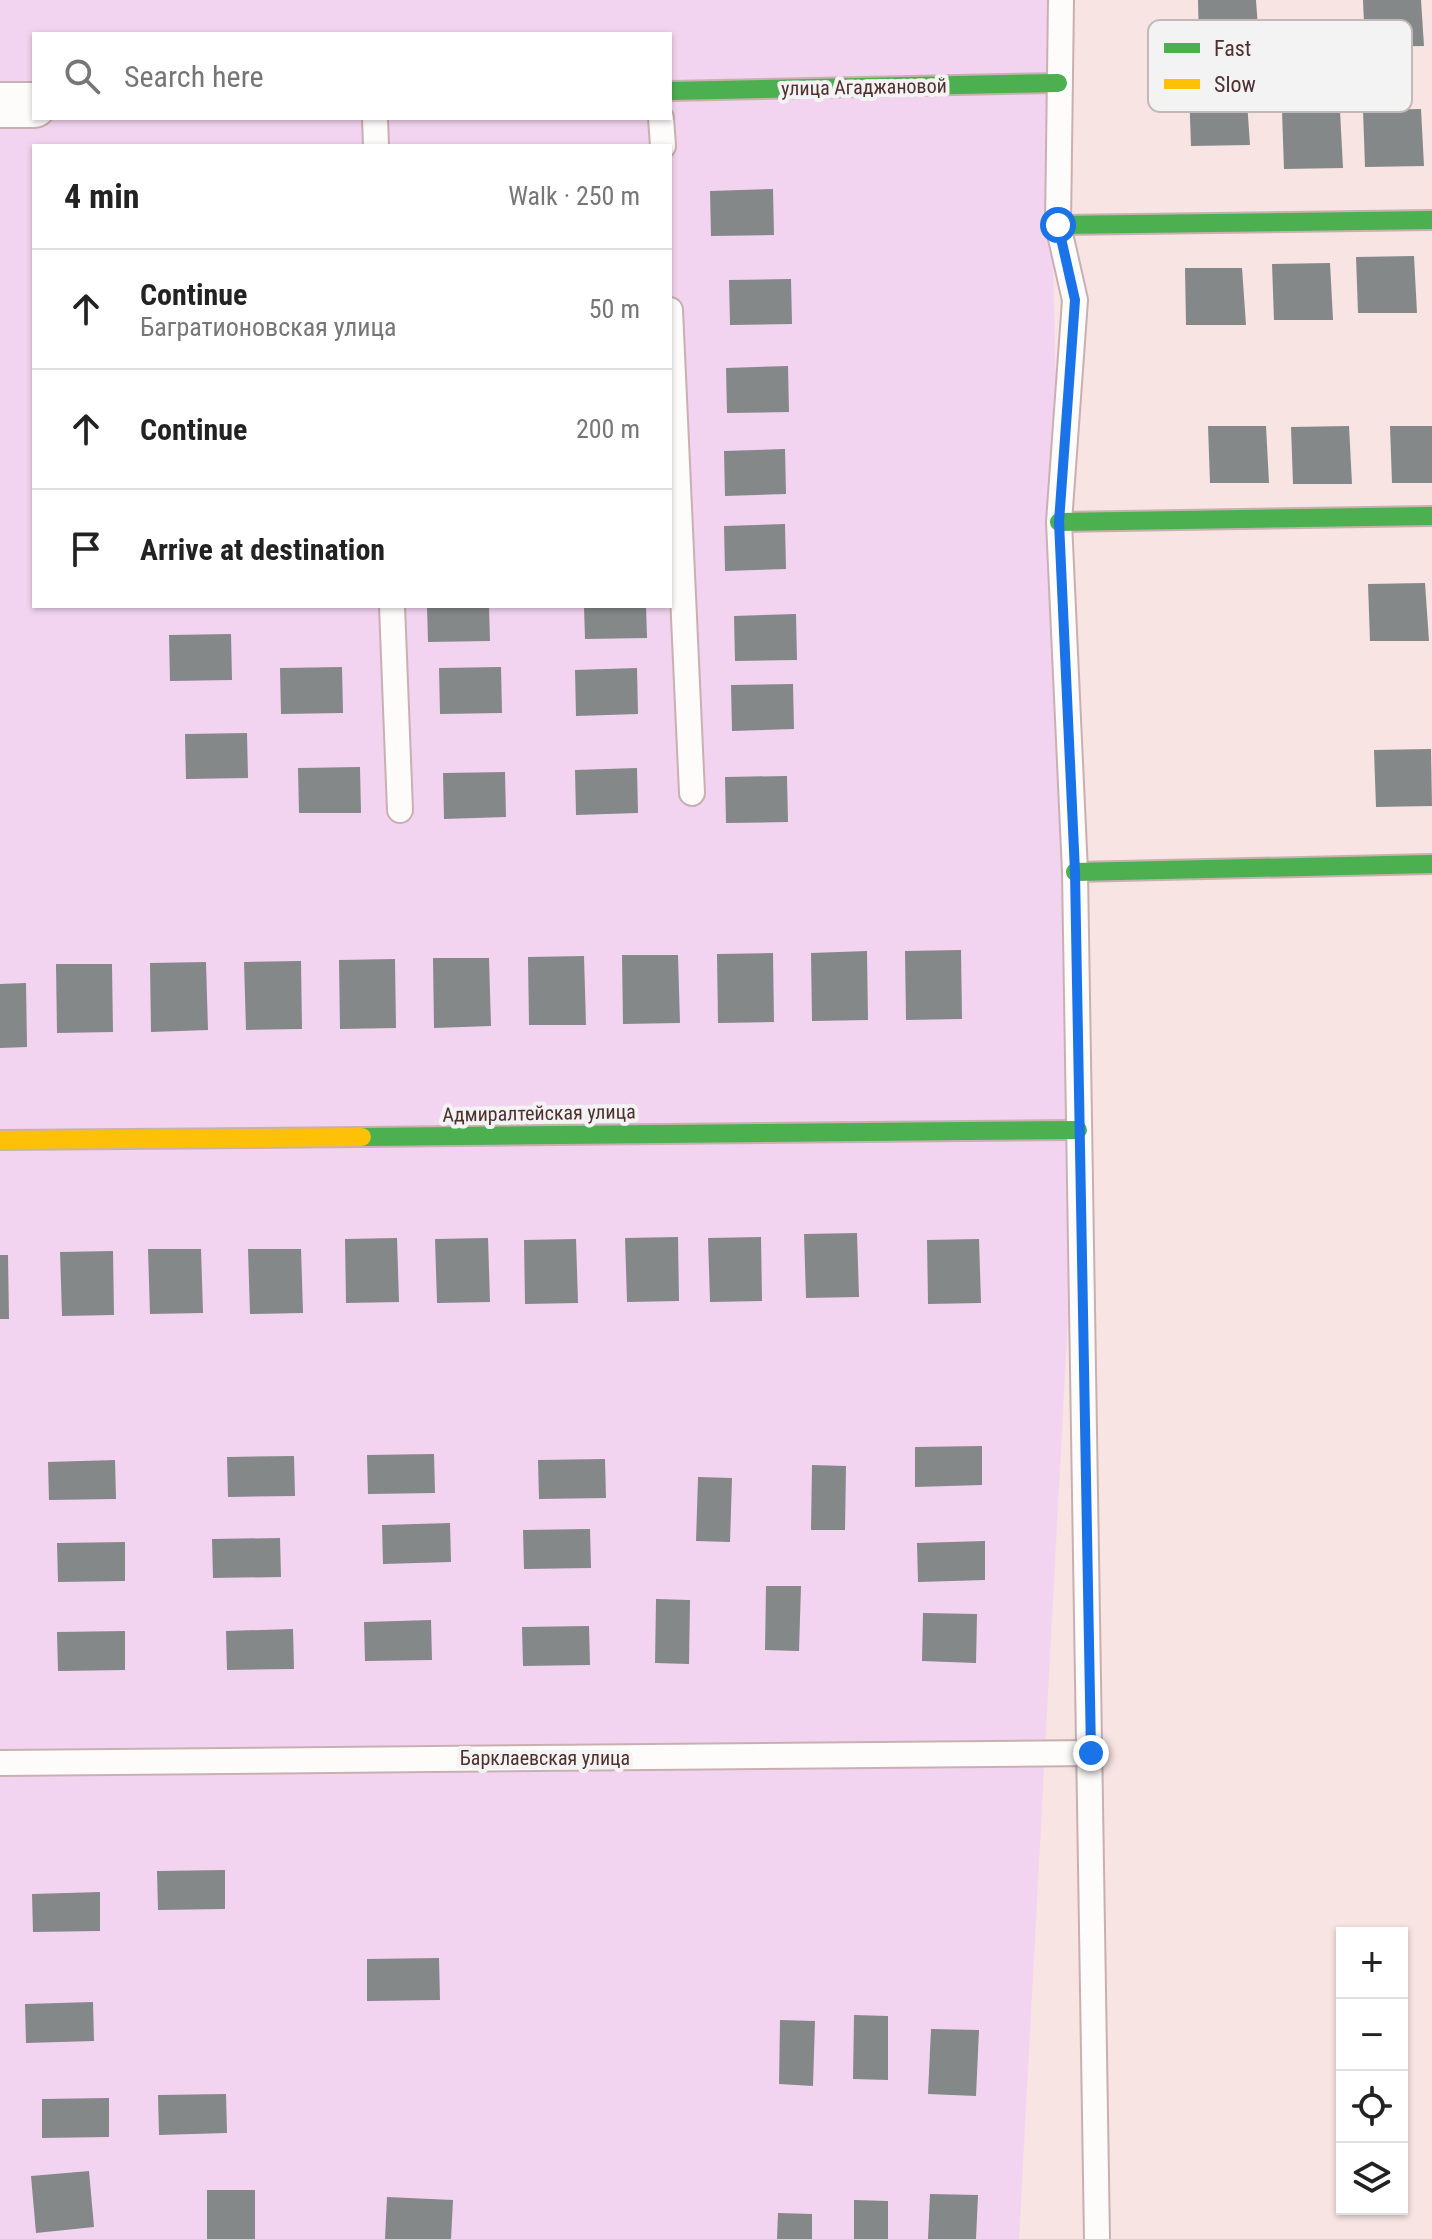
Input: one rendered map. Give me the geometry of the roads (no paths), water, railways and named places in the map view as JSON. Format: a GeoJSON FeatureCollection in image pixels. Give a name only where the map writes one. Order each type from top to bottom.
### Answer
{"type":"FeatureCollection","features":[{"type":"Feature","properties":{"kind":"street","name":"улица Агаджановой"},"geometry":{"type":"LineString","coordinates":[[672,91],[1058,83]]}},
{"type":"Feature","properties":{"kind":"street"},"geometry":{"type":"LineString","coordinates":[[0,105],[32,105]]}},
{"type":"Feature","properties":{"kind":"street"},"geometry":{"type":"LineString","coordinates":[[1058,225],[1432,220]]}},
{"type":"Feature","properties":{"kind":"street"},"geometry":{"type":"LineString","coordinates":[[1059,522],[1432,516]]}},
{"type":"Feature","properties":{"kind":"street"},"geometry":{"type":"LineString","coordinates":[[1075,872],[1432,864]]}},
{"type":"Feature","properties":{"kind":"street","name":"Адмиралтейская улица"},"geometry":{"type":"LineString","coordinates":[[0,1140],[1078,1130]]}},
{"type":"Feature","properties":{"kind":"lane"},"geometry":{"type":"LineString","coordinates":[[1061,0],[1058,225],[1075,300],[1059,522],[1075,872],[1097,2239]]}},
{"type":"Feature","properties":{"kind":"lane"},"geometry":{"type":"LineString","coordinates":[[375,120],[376,144]]}},
{"type":"Feature","properties":{"kind":"lane"},"geometry":{"type":"LineString","coordinates":[[661,120],[663,144]]}},
{"type":"Feature","properties":{"kind":"lane"},"geometry":{"type":"LineString","coordinates":[[672,354],[692,793]]}},
{"type":"Feature","properties":{"kind":"lane"},"geometry":{"type":"LineString","coordinates":[[392,608],[400,810]]}},
{"type":"Feature","properties":{"kind":"lane","name":"Барклаевская улица"},"geometry":{"type":"LineString","coordinates":[[0,1763],[1091,1753]]}}]}
